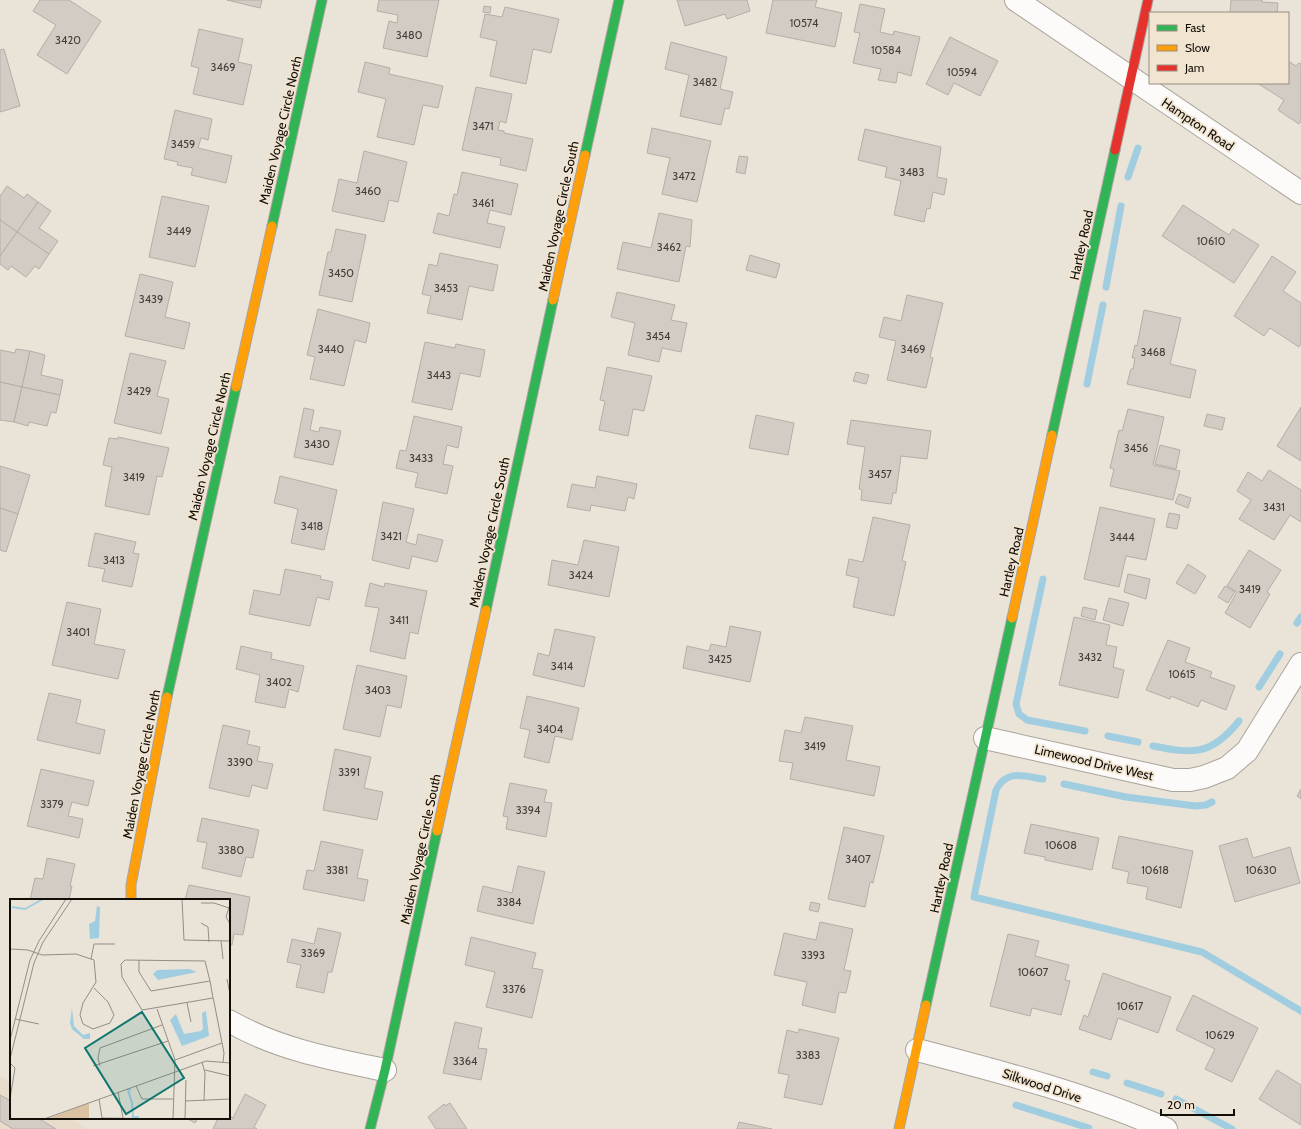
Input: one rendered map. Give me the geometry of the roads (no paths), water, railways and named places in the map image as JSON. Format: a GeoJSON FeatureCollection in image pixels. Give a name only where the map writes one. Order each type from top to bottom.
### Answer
{"type":"FeatureCollection","features":[{"type":"Feature","properties":{"kind":"street","name":"Maiden Voyage Circle North"},"geometry":{"type":"LineString","coordinates":[[131,899],[131,885],[167,697],[322,0]]}},
{"type":"Feature","properties":{"kind":"street","name":"Maiden Voyage Circle South"},"geometry":{"type":"LineString","coordinates":[[370,1129],[385,1070],[619,0]]}},
{"type":"Feature","properties":{"kind":"street","name":"Hampton Road"},"geometry":{"type":"LineString","coordinates":[[1016,0],[1301,193]]}},
{"type":"Feature","properties":{"kind":"street","name":"Hartley Road"},"geometry":{"type":"LineString","coordinates":[[899,1129],[1148,0]]}},
{"type":"Feature","properties":{"kind":"street","name":"Limewood Drive West"},"geometry":{"type":"LineString","coordinates":[[985,738],[1173,780],[1190,780],[1204,777],[1227,768],[1247,751],[1301,664]]}},
{"type":"Feature","properties":{"kind":"street"},"geometry":{"type":"LineString","coordinates":[[230,1021],[251,1034],[305,1053],[385,1070]]}},
{"type":"Feature","properties":{"kind":"street","name":"Silkwood Drive"},"geometry":{"type":"LineString","coordinates":[[917,1050],[1012,1075],[1133,1115],[1166,1129]]}},
{"type":"Feature","properties":{"kind":"waterway"},"geometry":{"type":"LineString","coordinates":[[1128,177],[1138,148]]}},
{"type":"Feature","properties":{"kind":"waterway"},"geometry":{"type":"LineString","coordinates":[[1106,287],[1121,206]]}},
{"type":"Feature","properties":{"kind":"waterway"},"geometry":{"type":"LineString","coordinates":[[1087,384],[1103,305]]}},
{"type":"Feature","properties":{"kind":"waterway"},"geometry":{"type":"LineString","coordinates":[[1043,579],[1016,704],[1019,714],[1027,720],[1085,731]]}},
{"type":"Feature","properties":{"kind":"waterway"},"geometry":{"type":"LineString","coordinates":[[1297,623],[1301,617]]}},
{"type":"Feature","properties":{"kind":"waterway"},"geometry":{"type":"LineString","coordinates":[[1259,687],[1280,654]]}},
{"type":"Feature","properties":{"kind":"waterway"},"geometry":{"type":"LineString","coordinates":[[1153,746],[1190,751],[1200,750],[1219,741],[1239,721]]}},
{"type":"Feature","properties":{"kind":"waterway"},"geometry":{"type":"LineString","coordinates":[[1108,736],[1138,742]]}},
{"type":"Feature","properties":{"kind":"waterway"},"geometry":{"type":"LineString","coordinates":[[1043,779],[1010,776],[1000,783],[996,790],[974,897],[1202,952],[1301,1011]]}},
{"type":"Feature","properties":{"kind":"waterway"},"geometry":{"type":"LineString","coordinates":[[1064,784],[1126,797],[1195,806],[1206,805],[1212,802]]}},
{"type":"Feature","properties":{"kind":"waterway"},"geometry":{"type":"LineString","coordinates":[[1093,1072],[1107,1076]]}},
{"type":"Feature","properties":{"kind":"waterway"},"geometry":{"type":"LineString","coordinates":[[1127,1083],[1161,1094]]}},
{"type":"Feature","properties":{"kind":"waterway"},"geometry":{"type":"LineString","coordinates":[[1176,1099],[1232,1129]]}},
{"type":"Feature","properties":{"kind":"waterway"},"geometry":{"type":"LineString","coordinates":[[1016,1105],[1089,1128]]}}]}
